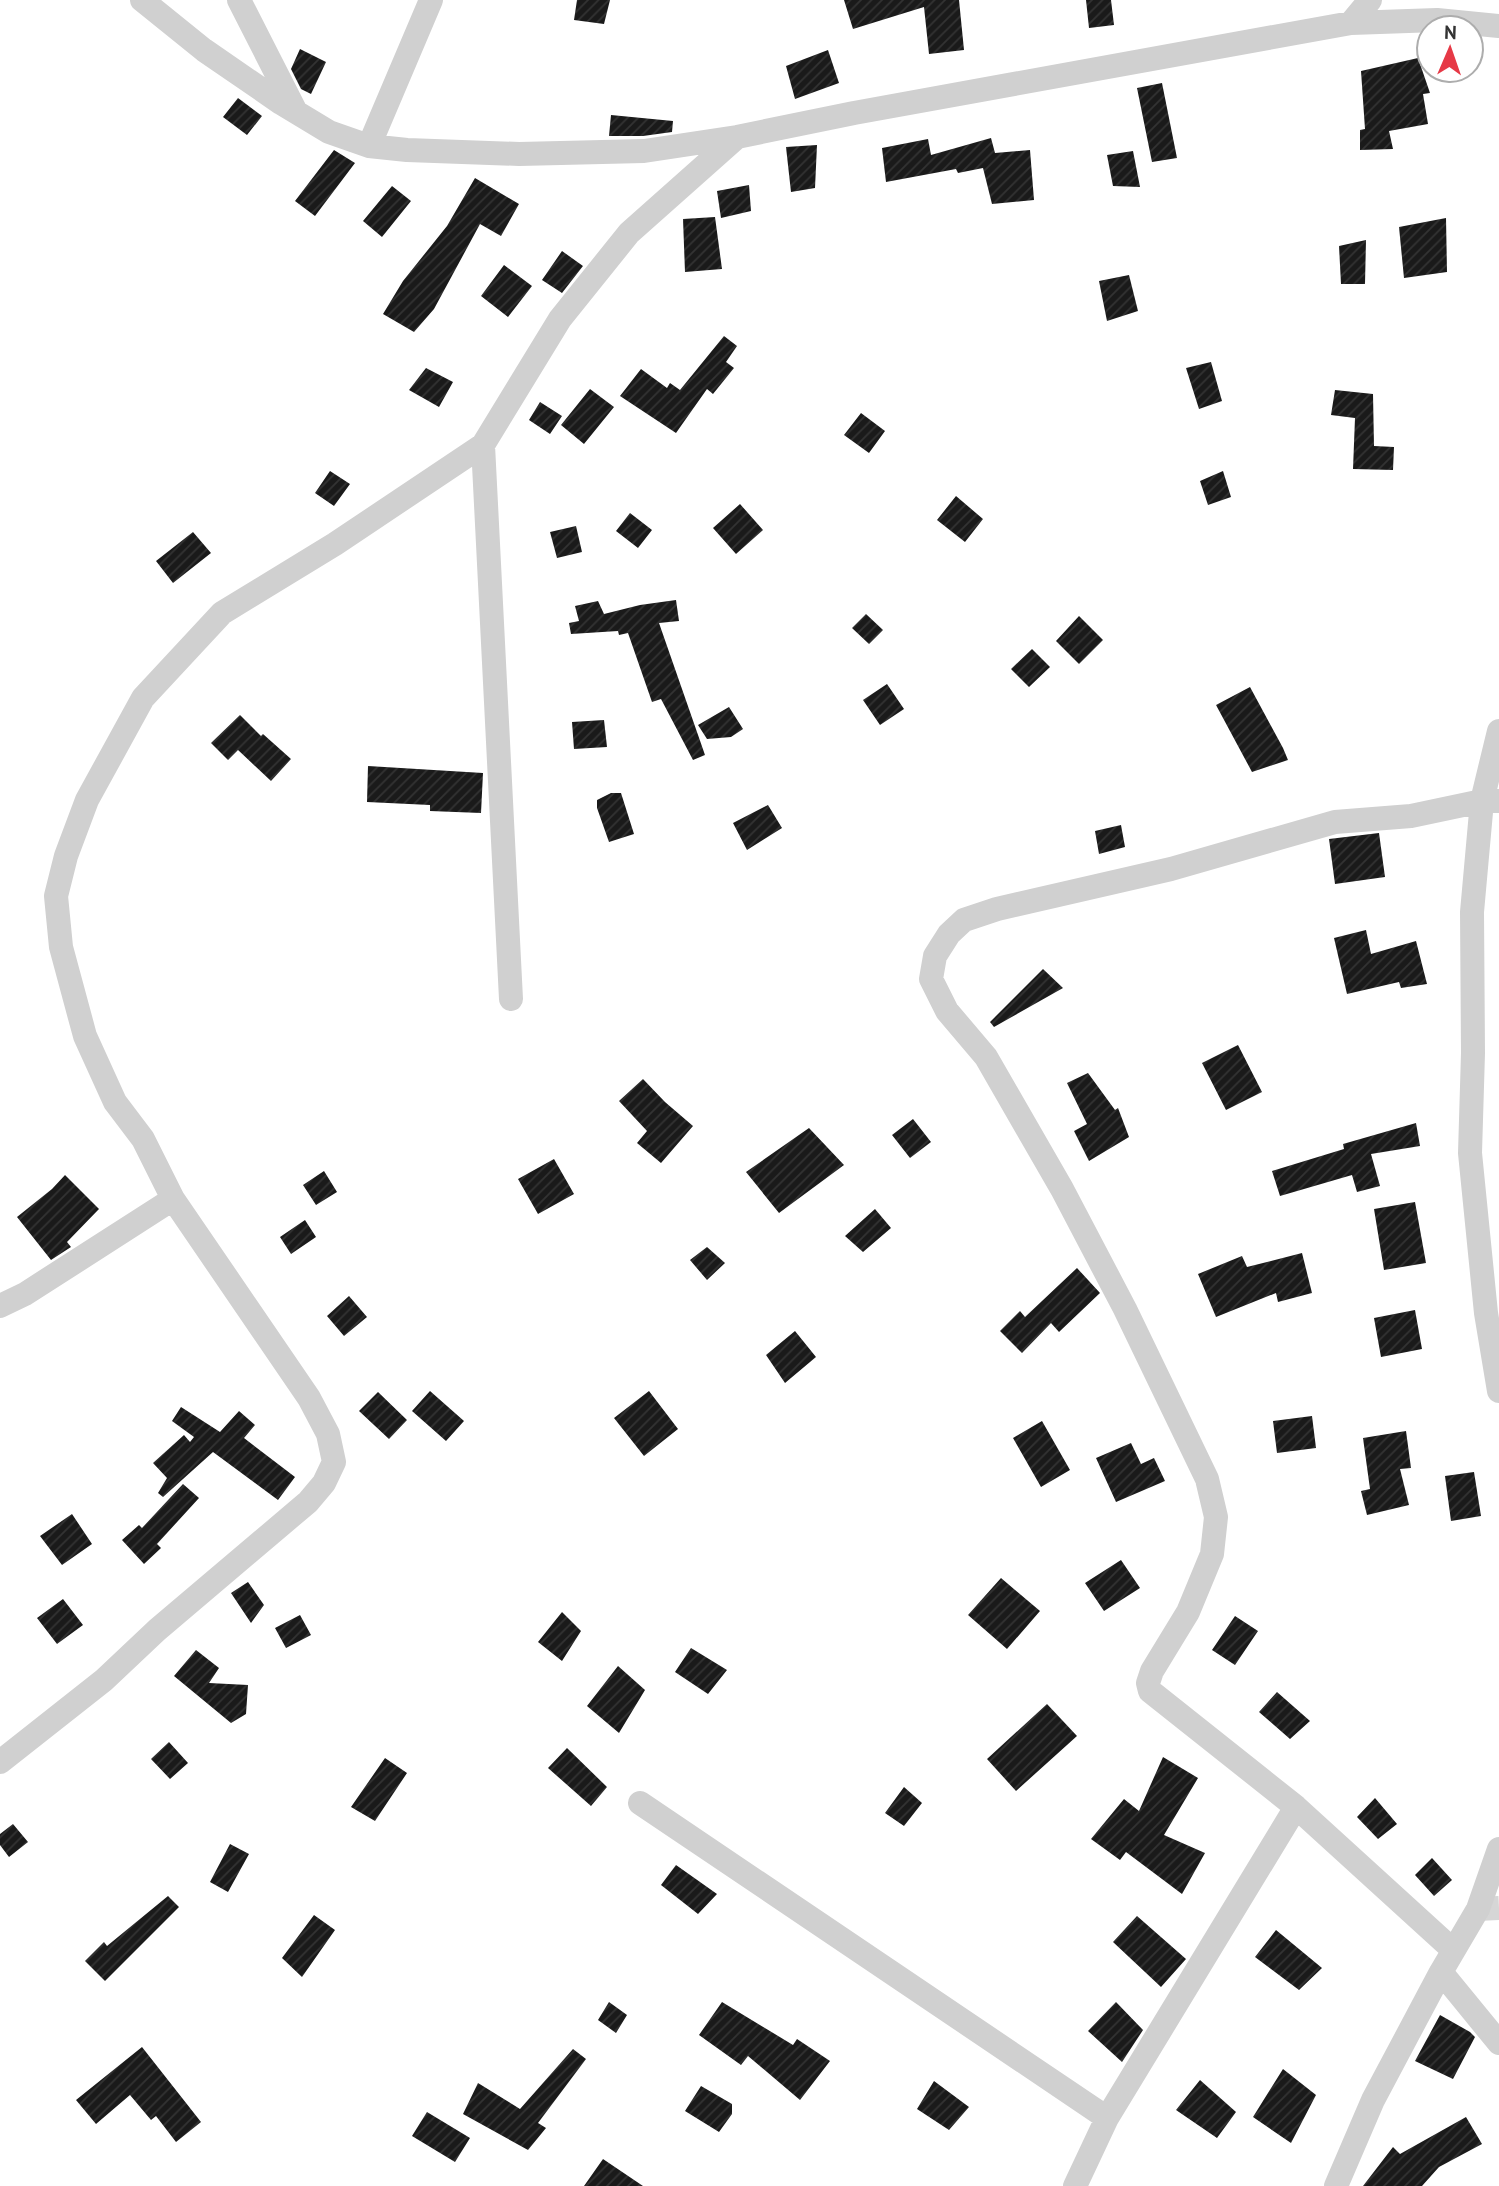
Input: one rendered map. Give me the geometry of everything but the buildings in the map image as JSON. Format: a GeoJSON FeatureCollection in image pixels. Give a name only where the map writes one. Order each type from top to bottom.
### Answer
{"type":"FeatureCollection","features":[{"type":"Feature","properties":{"kind":"street"},"geometry":{"type":"LineString","coordinates":[[142,0],[204,50],[328,132],[369,146],[519,154],[644,152],[1351,23],[1437,20],[1499,26]]}},
{"type":"Feature","properties":{"kind":"street"},"geometry":{"type":"LineString","coordinates":[[239,0],[297,112]]}},
{"type":"Feature","properties":{"kind":"street"},"geometry":{"type":"LineString","coordinates":[[369,146],[431,0]]}},
{"type":"Feature","properties":{"kind":"street"},"geometry":{"type":"LineString","coordinates":[[1351,23],[1370,0]]}},
{"type":"Feature","properties":{"kind":"street"},"geometry":{"type":"LineString","coordinates":[[0,1762],[104,1680],[157,1630],[308,1502],[324,1483],[334,1462],[328,1434],[309,1398],[173,1199],[143,1139],[115,1102],[85,1036],[61,947],[56,895],[66,856],[87,800],[143,698],[222,613],[345,537],[483,445],[560,319],[629,233],[737,137]]}},
{"type":"Feature","properties":{"kind":"street"},"geometry":{"type":"LineString","coordinates":[[483,445],[511,999]]}},
{"type":"Feature","properties":{"kind":"street"},"geometry":{"type":"LineString","coordinates":[[1499,731],[1491,801],[1472,912],[1473,1053],[1470,1153],[1486,1313],[1499,1391]]}},
{"type":"Feature","properties":{"kind":"street"},"geometry":{"type":"LineString","coordinates":[[1453,1950],[1296,1807],[1150,1691],[1148,1683],[1153,1671],[1188,1612],[1212,1553],[1216,1517],[1207,1479],[1125,1309],[1062,1189],[986,1057],[947,1011],[931,979],[935,956],[949,934],[964,920],[996,909],[1171,869],[1335,822],[1410,816],[1491,801]]}},
{"type":"Feature","properties":{"kind":"street"},"geometry":{"type":"LineString","coordinates":[[0,1306],[25,1294],[173,1199]]}},
{"type":"Feature","properties":{"kind":"street"},"geometry":{"type":"LineString","coordinates":[[640,1803],[1107,2118]]}},
{"type":"Feature","properties":{"kind":"street"},"geometry":{"type":"LineString","coordinates":[[1074,2186],[1107,2118],[1296,1807]]}},
{"type":"Feature","properties":{"kind":"street"},"geometry":{"type":"LineString","coordinates":[[1336,2186],[1373,2100],[1453,1950],[1478,1909],[1499,1849]]}},
{"type":"Feature","properties":{"kind":"street"},"geometry":{"type":"LineString","coordinates":[[1441,1972],[1499,2043]]}},
{"type":"Feature","properties":{"kind":"tunnel"},"geometry":{"type":"LineString","coordinates":[[1478,1909],[1499,1908]]}}]}
